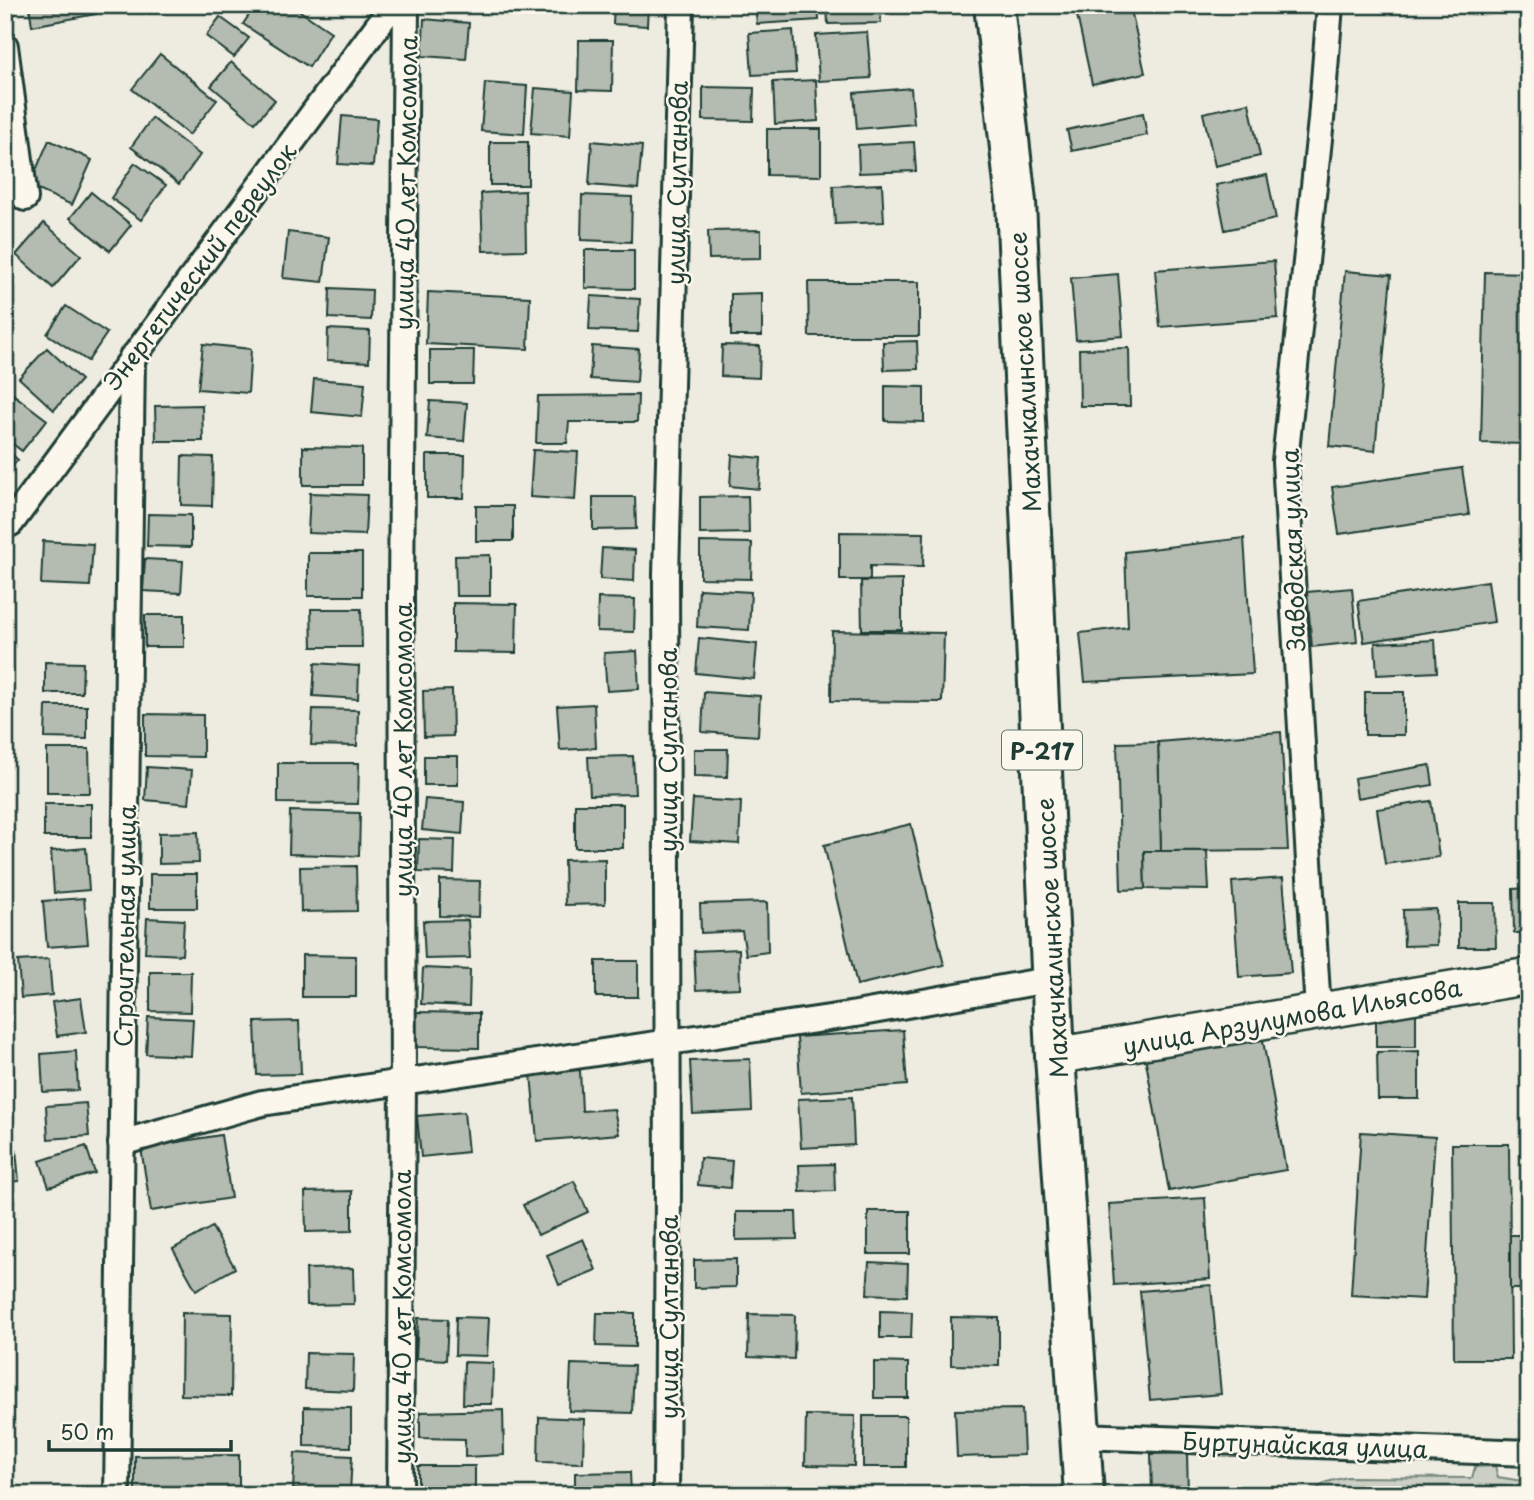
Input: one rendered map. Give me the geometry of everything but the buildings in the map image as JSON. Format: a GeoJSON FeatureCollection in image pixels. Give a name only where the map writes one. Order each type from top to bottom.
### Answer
{"type":"FeatureCollection","features":[{"type":"Feature","properties":{"kind":"highway","name":"Махачкалинское шоссе"},"geometry":{"type":"LineString","coordinates":[[994,5],[1016,202],[1054,979],[1055,1056],[1084,1495]]}},
{"type":"Feature","properties":{"kind":"street","name":"Энергетический переулок"},"geometry":{"type":"LineString","coordinates":[[5,526],[10,523],[393,5]]}},
{"type":"Feature","properties":{"kind":"street","name":"улица 40 лет Комсомола"},"geometry":{"type":"LineString","coordinates":[[400,1495],[403,1081],[401,580],[406,5]]}},
{"type":"Feature","properties":{"kind":"street","name":"улица Султанова"},"geometry":{"type":"LineString","coordinates":[[666,1495],[666,575],[681,5]]}},
{"type":"Feature","properties":{"kind":"street","name":"Заводская улица"},"geometry":{"type":"LineString","coordinates":[[1318,1012],[1285,461],[1321,120],[1330,5]]}},
{"type":"Feature","properties":{"kind":"street"},"geometry":{"type":"LineString","coordinates":[[5,46],[25,198]]}},
{"type":"Feature","properties":{"kind":"street","name":"Строительная улица"},"geometry":{"type":"LineString","coordinates":[[117,1495],[132,356]]}},
{"type":"Feature","properties":{"kind":"street","name":"улица Арзулумова Ильясова"},"geometry":{"type":"LineString","coordinates":[[1055,1056],[1529,976]]}},
{"type":"Feature","properties":{"kind":"street"},"geometry":{"type":"LineString","coordinates":[[121,1143],[262,1103],[856,1014],[1054,979]]}},
{"type":"Feature","properties":{"kind":"street","name":"Буртунайская улица"},"geometry":{"type":"LineString","coordinates":[[1081,1436],[1529,1453]]}},
{"type":"Feature","properties":{"kind":"shaded area"},"geometry":{"type":"Polygon","coordinates":[[[1495,1466],[1498,1477],[1529,1482],[1529,1495],[1307,1495],[1327,1482],[1347,1477],[1472,1478],[1475,1467],[1495,1466]]]}}]}
